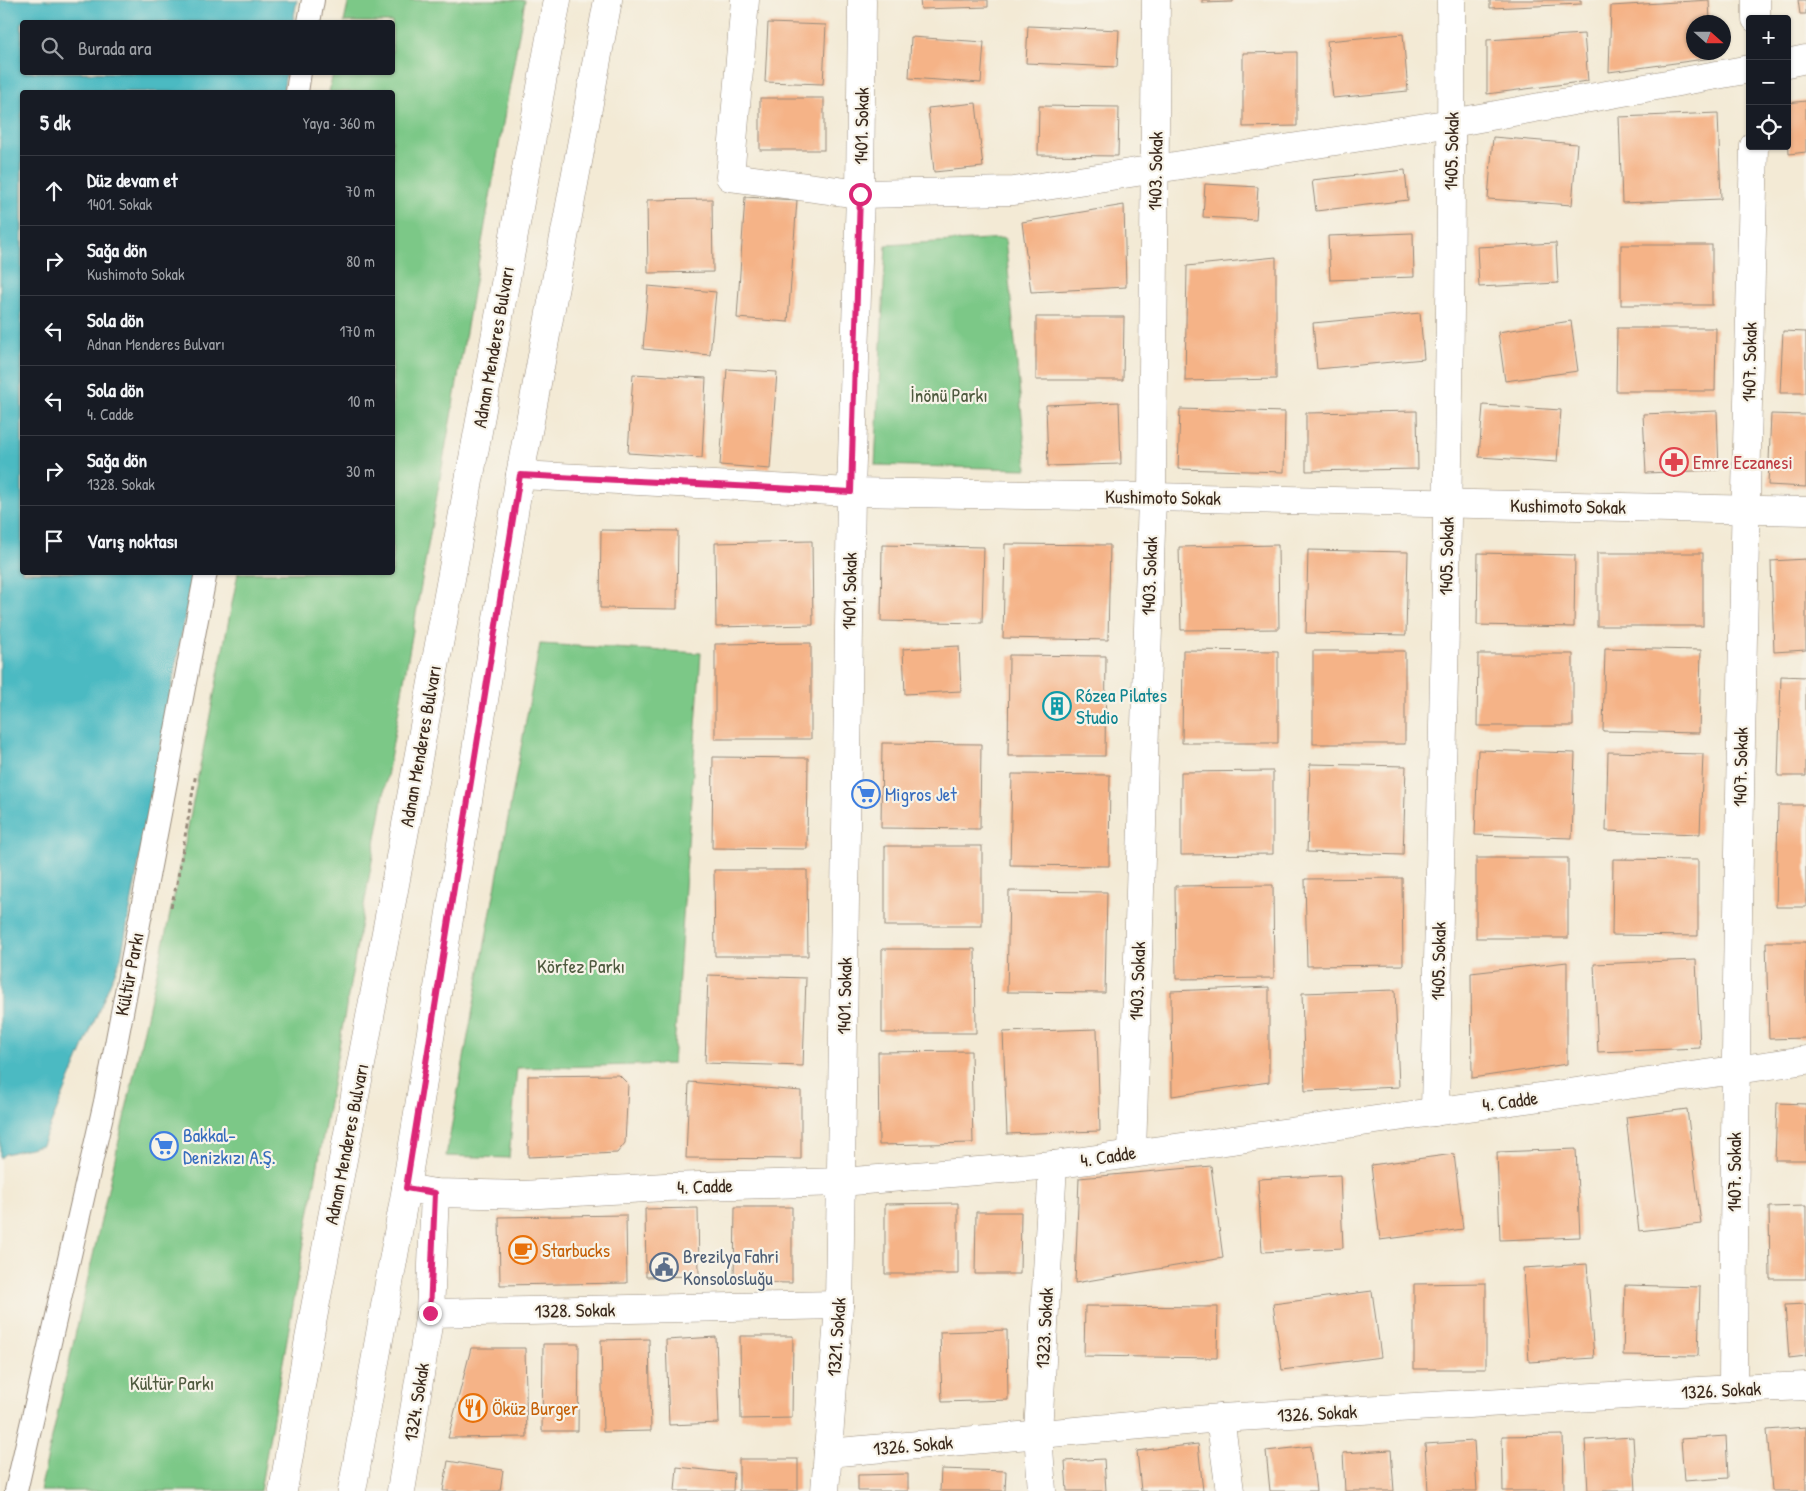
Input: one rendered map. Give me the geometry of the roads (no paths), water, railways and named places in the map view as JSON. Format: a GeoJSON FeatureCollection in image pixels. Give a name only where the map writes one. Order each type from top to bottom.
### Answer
{"type":"FeatureCollection","features":[{"type":"Feature","properties":{"kind":"street"},"geometry":{"type":"LineString","coordinates":[[309,20],[313,0]]}},
{"type":"Feature","properties":{"kind":"street","name":"Adnan Menderes Bulvarı"},"geometry":{"type":"LineString","coordinates":[[282,1491],[557,0]]}},
{"type":"Feature","properties":{"kind":"street"},"geometry":{"type":"LineString","coordinates":[[352,1491],[406,1188],[520,475],[608,0]]}},
{"type":"Feature","properties":{"kind":"street"},"geometry":{"type":"LineString","coordinates":[[745,0],[730,177],[860,194],[1014,192],[1155,168],[1452,123],[1746,71]]}},
{"type":"Feature","properties":{"kind":"street","name":"1401. Sokak"},"geometry":{"type":"LineString","coordinates":[[841,1182],[851,492],[860,194],[862,0]]}},
{"type":"Feature","properties":{"kind":"street","name":"1403. Sokak"},"geometry":{"type":"LineString","coordinates":[[1132,1153],[1152,497],[1156,0]]}},
{"type":"Feature","properties":{"kind":"street","name":"1405. Sokak"},"geometry":{"type":"LineString","coordinates":[[1435,1112],[1447,504],[1452,123],[1451,0]]}},
{"type":"Feature","properties":{"kind":"street"},"geometry":{"type":"LineString","coordinates":[[1756,0],[1756,15]]}},
{"type":"Feature","properties":{"kind":"street"},"geometry":{"type":"LineString","coordinates":[[1791,62],[1806,59]]}},
{"type":"Feature","properties":{"kind":"street"},"geometry":{"type":"LineString","coordinates":[[297,90],[300,75]]}},
{"type":"Feature","properties":{"kind":"street","name":"1407. Sokak"},"geometry":{"type":"LineString","coordinates":[[1732,1389],[1735,1070],[1745,508],[1754,150]]}},
{"type":"Feature","properties":{"kind":"street","name":"Kushimoto Sokak"},"geometry":{"type":"LineString","coordinates":[[520,475],[851,492],[1745,508],[1806,511]]}},
{"type":"Feature","properties":{"kind":"street","name":"Kültür Parkı"},"geometry":{"type":"LineString","coordinates":[[16,1491],[105,1102],[205,575]]}},
{"type":"Feature","properties":{"kind":"street","name":"4. Cadde"},"geometry":{"type":"LineString","coordinates":[[406,1188],[435,1193],[522,1195],[665,1187],[841,1182],[1054,1165],[1806,1060]]}},
{"type":"Feature","properties":{"kind":"street","name":"1323. Sokak"},"geometry":{"type":"LineString","coordinates":[[1042,1491],[1038,1433],[1054,1165]]}},
{"type":"Feature","properties":{"kind":"street","name":"1321. Sokak"},"geometry":{"type":"LineString","coordinates":[[825,1491],[839,1305],[841,1182]]}},
{"type":"Feature","properties":{"kind":"street"},"geometry":{"type":"LineString","coordinates":[[430,1313],[435,1193]]}},
{"type":"Feature","properties":{"kind":"street","name":"1328. Sokak"},"geometry":{"type":"LineString","coordinates":[[430,1313],[839,1305]]}},
{"type":"Feature","properties":{"kind":"street","name":"1324. Sokak"},"geometry":{"type":"LineString","coordinates":[[401,1491],[430,1313]]}},
{"type":"Feature","properties":{"kind":"street","name":"1326. Sokak"},"geometry":{"type":"LineString","coordinates":[[828,1453],[1220,1418],[1806,1386]]}},
{"type":"Feature","properties":{"kind":"street"},"geometry":{"type":"LineString","coordinates":[[1220,1418],[1230,1491]]}},
{"type":"Feature","properties":{"kind":"water"},"geometry":{"type":"Polygon","coordinates":[[[0,0],[297,0],[293,20],[20,20],[20,75],[286,75],[283,90],[20,90],[20,575],[193,575],[121,958],[42,1145],[5,1154],[0,1158],[0,0]]]}},
{"type":"Feature","properties":{"kind":"place","name":"Emre Eczanesi"},"geometry":{"type":"Point","coordinates":[1674,462]}},
{"type":"Feature","properties":{"kind":"place","name":"Rózea Pilates Studio"},"geometry":{"type":"Point","coordinates":[1057,706]}},
{"type":"Feature","properties":{"kind":"place","name":"Migros Jet"},"geometry":{"type":"Point","coordinates":[866,794]}},
{"type":"Feature","properties":{"kind":"place","name":"Bakkal- Denizkızı A.Ş."},"geometry":{"type":"Point","coordinates":[164,1146]}},
{"type":"Feature","properties":{"kind":"place","name":"Starbucks"},"geometry":{"type":"Point","coordinates":[523,1250]}},
{"type":"Feature","properties":{"kind":"place","name":"Brezilya Fahri Konsolosluğu"},"geometry":{"type":"Point","coordinates":[664,1267]}},
{"type":"Feature","properties":{"kind":"place","name":"Öküz Burger"},"geometry":{"type":"Point","coordinates":[473,1408]}},
{"type":"Feature","properties":{"kind":"park label","name":"İnönü Parkı"},"geometry":{"type":"Point","coordinates":[949,395]}},
{"type":"Feature","properties":{"kind":"park label","name":"Körfez Parkı"},"geometry":{"type":"Point","coordinates":[581,966]}}]}
